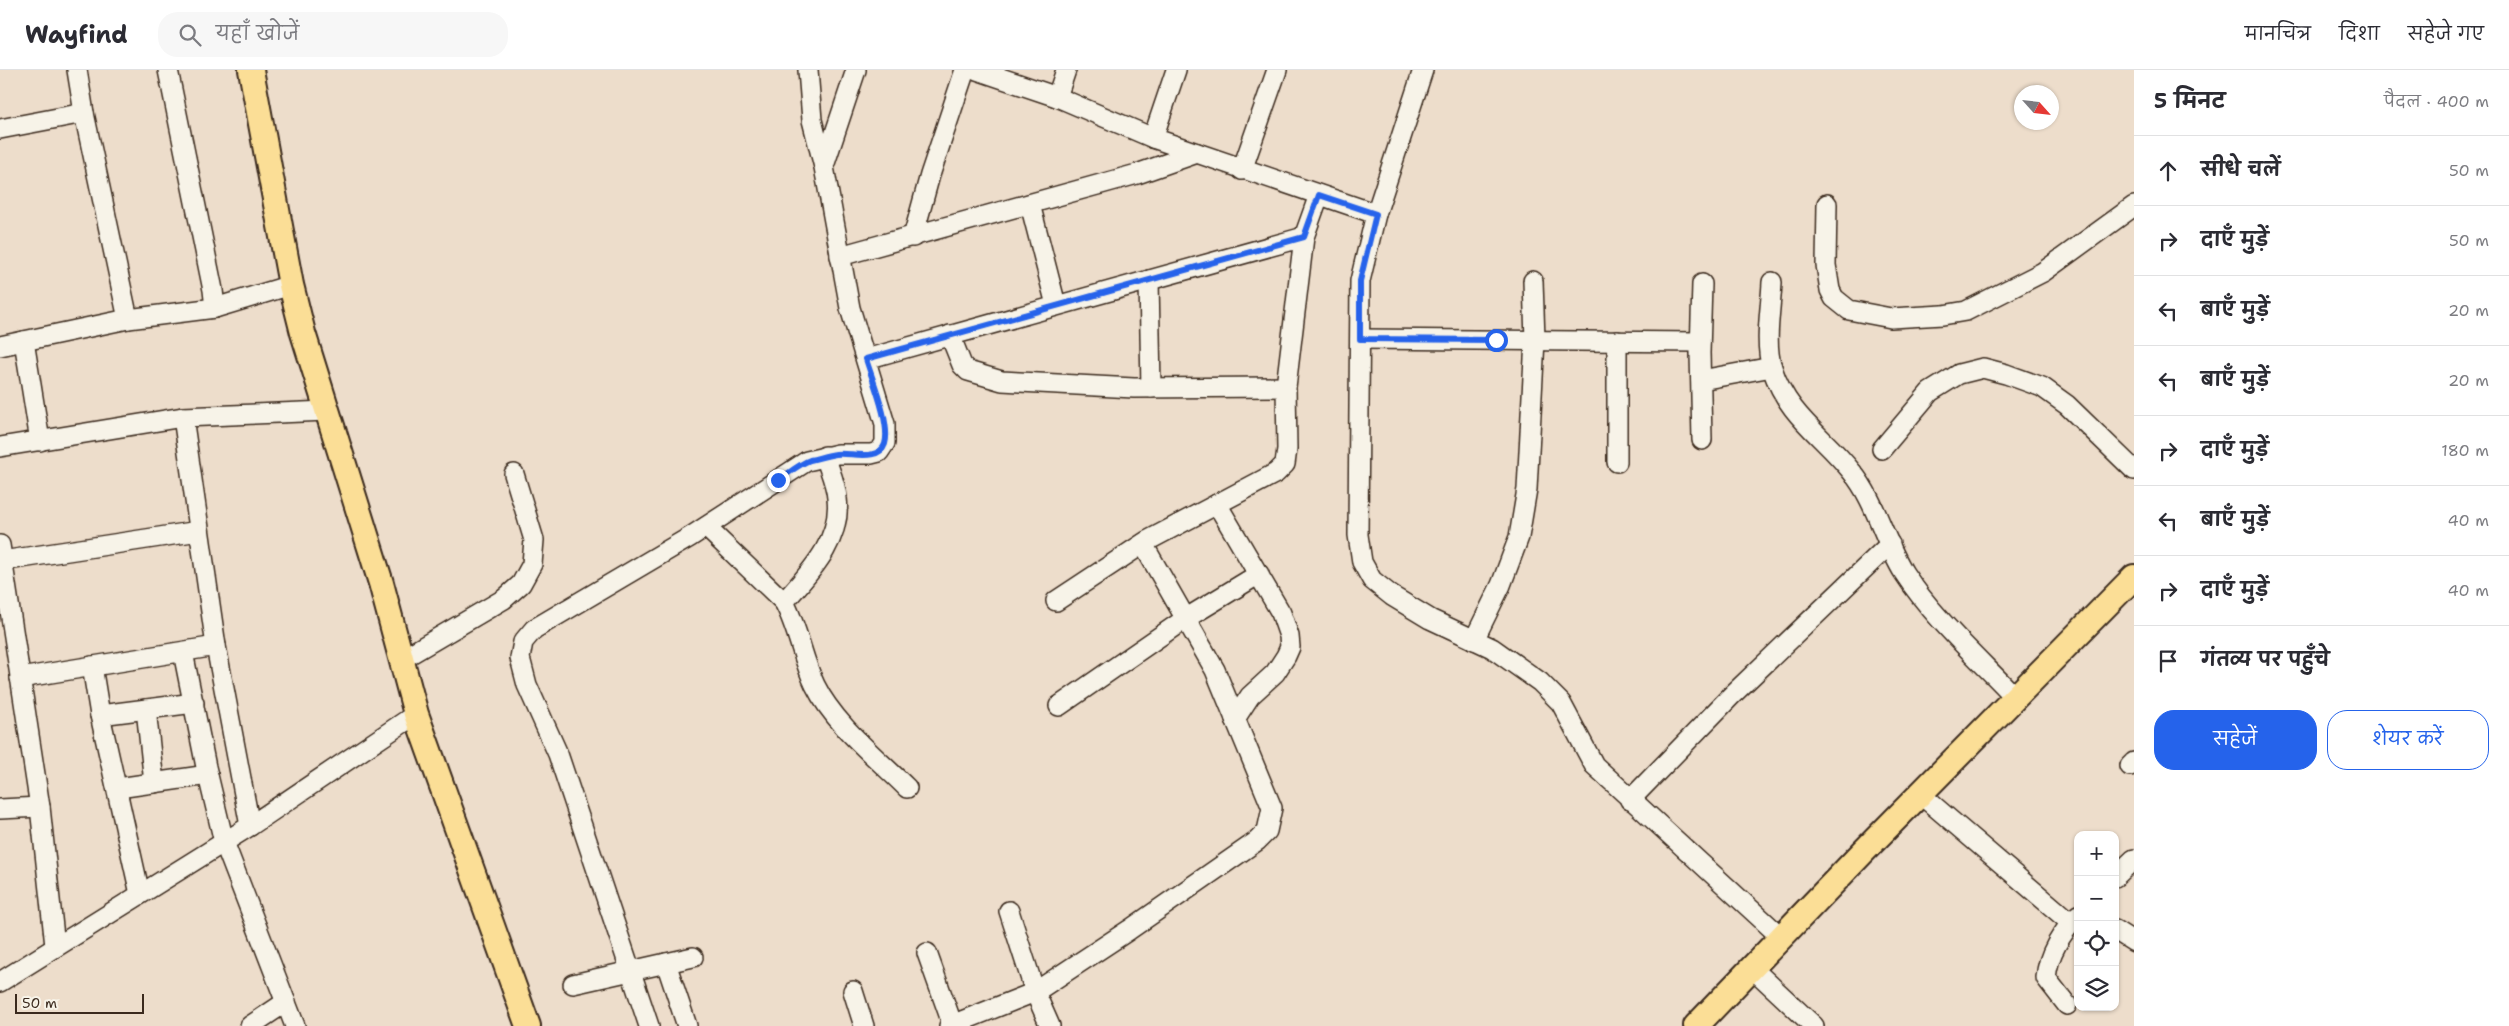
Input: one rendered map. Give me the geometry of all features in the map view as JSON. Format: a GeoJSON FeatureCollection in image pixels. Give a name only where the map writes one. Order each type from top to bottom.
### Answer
{"type":"FeatureCollection","features":[{"type":"Feature","properties":{"kind":"main road"},"geometry":{"type":"LineString","coordinates":[[251,70],[291,285],[381,583],[416,714],[528,1026]]}},
{"type":"Feature","properties":{"kind":"main road"},"geometry":{"type":"LineString","coordinates":[[1696,1026],[1920,794],[2134,577]]}},
{"type":"Feature","properties":{"kind":"street"},"geometry":{"type":"LineString","coordinates":[[77,70],[84,113],[128,318]]}},
{"type":"Feature","properties":{"kind":"street"},"geometry":{"type":"LineString","coordinates":[[168,70],[213,290],[214,308]]}},
{"type":"Feature","properties":{"kind":"street"},"geometry":{"type":"LineString","coordinates":[[649,1026],[629,971],[617,926],[558,754],[527,685],[520,658],[523,642],[534,629],[706,527],[807,461],[838,454],[871,454],[879,452],[885,443],[885,424],[850,308],[824,168],[812,120],[808,70]]}},
{"type":"Feature","properties":{"kind":"street"},"geometry":{"type":"LineString","coordinates":[[824,168],[856,70]]}},
{"type":"Feature","properties":{"kind":"street"},"geometry":{"type":"LineString","coordinates":[[913,237],[930,175],[965,70]]}},
{"type":"Feature","properties":{"kind":"street"},"geometry":{"type":"LineString","coordinates":[[977,70],[1057,97],[1153,138],[1242,170],[1376,214]]}},
{"type":"Feature","properties":{"kind":"street"},"geometry":{"type":"LineString","coordinates":[[1057,97],[1066,70]]}},
{"type":"Feature","properties":{"kind":"street"},"geometry":{"type":"LineString","coordinates":[[1153,138],[1176,70]]}},
{"type":"Feature","properties":{"kind":"street"},"geometry":{"type":"LineString","coordinates":[[1242,170],[1277,70]]}},
{"type":"Feature","properties":{"kind":"street"},"geometry":{"type":"LineString","coordinates":[[1423,70],[1376,214],[1360,281],[1358,534],[1362,562],[1372,580],[1392,596],[1430,619],[1492,648],[1540,682],[1561,703],[1591,760],[1630,800],[1781,937]]}},
{"type":"Feature","properties":{"kind":"street"},"geometry":{"type":"LineString","coordinates":[[0,129],[84,113]]}},
{"type":"Feature","properties":{"kind":"street"},"geometry":{"type":"LineString","coordinates":[[840,256],[1137,174],[1197,153]]}},
{"type":"Feature","properties":{"kind":"street"},"geometry":{"type":"LineString","coordinates":[[1056,601],[1142,544],[1276,473],[1284,464],[1287,449],[1286,387],[1304,237],[1319,195]]}},
{"type":"Feature","properties":{"kind":"street"},"geometry":{"type":"LineString","coordinates":[[1030,204],[1056,305]]}},
{"type":"Feature","properties":{"kind":"street"},"geometry":{"type":"LineString","coordinates":[[1827,204],[1826,264],[1830,290],[1834,298],[1849,310],[1891,318],[1943,315],[1974,308],[2043,272],[2134,206]]}},
{"type":"Feature","properties":{"kind":"street"},"geometry":{"type":"LineString","coordinates":[[866,359],[1304,237]]}},
{"type":"Feature","properties":{"kind":"street"},"geometry":{"type":"LineString","coordinates":[[1149,280],[1151,388]]}},
{"type":"Feature","properties":{"kind":"street"},"geometry":{"type":"LineString","coordinates":[[1474,640],[1501,585],[1519,537],[1527,489],[1535,340],[1533,281]]}},
{"type":"Feature","properties":{"kind":"street"},"geometry":{"type":"LineString","coordinates":[[1772,282],[1769,345],[1772,368],[1793,411],[1853,472],[1904,573],[1940,619],[2015,697]]}},
{"type":"Feature","properties":{"kind":"street"},"geometry":{"type":"LineString","coordinates":[[1702,284],[1700,342],[1702,440]]}},
{"type":"Feature","properties":{"kind":"street"},"geometry":{"type":"LineString","coordinates":[[0,346],[128,318],[214,308],[291,285]]}},
{"type":"Feature","properties":{"kind":"street"},"geometry":{"type":"LineString","coordinates":[[950,335],[962,365],[968,371],[989,379],[1022,383],[1151,388],[1286,387]]}},
{"type":"Feature","properties":{"kind":"street"},"geometry":{"type":"LineString","coordinates":[[1360,339],[1700,342]]}},
{"type":"Feature","properties":{"kind":"street"},"geometry":{"type":"LineString","coordinates":[[24,341],[40,441]]}},
{"type":"Feature","properties":{"kind":"street"},"geometry":{"type":"LineString","coordinates":[[1617,341],[1617,462]]}},
{"type":"Feature","properties":{"kind":"street"},"geometry":{"type":"LineString","coordinates":[[1701,380],[1772,368]]}},
{"type":"Feature","properties":{"kind":"street"},"geometry":{"type":"LineString","coordinates":[[1882,448],[1930,392],[1959,374],[1983,368],[2042,387],[2067,405],[2134,470]]}},
{"type":"Feature","properties":{"kind":"street"},"geometry":{"type":"LineString","coordinates":[[0,447],[183,417],[328,411]]}},
{"type":"Feature","properties":{"kind":"street"},"geometry":{"type":"LineString","coordinates":[[183,417],[216,646],[250,826]]}},
{"type":"Feature","properties":{"kind":"street"},"geometry":{"type":"LineString","coordinates":[[784,602],[804,580],[830,542],[837,520],[837,497],[825,456]]}},
{"type":"Feature","properties":{"kind":"street"},"geometry":{"type":"LineString","coordinates":[[402,660],[504,599],[521,584],[532,564],[534,540],[514,474]]}},
{"type":"Feature","properties":{"kind":"street"},"geometry":{"type":"LineString","coordinates":[[1217,504],[1281,613],[1289,636],[1290,647],[1275,673],[1250,696],[1235,719]]}},
{"type":"Feature","properties":{"kind":"street"},"geometry":{"type":"LineString","coordinates":[[706,527],[784,602],[791,616],[815,686],[846,728],[907,788]]}},
{"type":"Feature","properties":{"kind":"street"},"geometry":{"type":"LineString","coordinates":[[55,946],[40,807],[1,553],[199,531]]}},
{"type":"Feature","properties":{"kind":"street"},"geometry":{"type":"LineString","coordinates":[[927,953],[951,1026],[1035,992],[1129,930],[1257,841],[1267,831],[1272,808],[1215,670],[1142,544]]}},
{"type":"Feature","properties":{"kind":"street"},"geometry":{"type":"LineString","coordinates":[[1630,800],[1731,696],[1890,544]]}},
{"type":"Feature","properties":{"kind":"street"},"geometry":{"type":"LineString","coordinates":[[1058,706],[1185,618],[1259,574]]}},
{"type":"Feature","properties":{"kind":"street"},"geometry":{"type":"LineString","coordinates":[[20,678],[216,646]]}},
{"type":"Feature","properties":{"kind":"street"},"geometry":{"type":"LineString","coordinates":[[183,652],[208,776],[224,842],[295,1026]]}},
{"type":"Feature","properties":{"kind":"street"},"geometry":{"type":"LineString","coordinates":[[92,666],[100,715],[118,788],[140,894]]}},
{"type":"Feature","properties":{"kind":"street"},"geometry":{"type":"LineString","coordinates":[[100,715],[194,703]]}},
{"type":"Feature","properties":{"kind":"street"},"geometry":{"type":"LineString","coordinates":[[146,709],[154,783]]}},
{"type":"Feature","properties":{"kind":"street"},"geometry":{"type":"LineString","coordinates":[[0,982],[250,826],[416,714]]}},
{"type":"Feature","properties":{"kind":"street"},"geometry":{"type":"LineString","coordinates":[[118,788],[208,776]]}},
{"type":"Feature","properties":{"kind":"street"},"geometry":{"type":"LineString","coordinates":[[1920,794],[2074,919],[2054,949],[2047,964],[2046,978],[2067,1005]]}},
{"type":"Feature","properties":{"kind":"street"},"geometry":{"type":"LineString","coordinates":[[0,809],[40,807]]}},
{"type":"Feature","properties":{"kind":"street"},"geometry":{"type":"LineString","coordinates":[[2116,876],[2134,859]]}},
{"type":"Feature","properties":{"kind":"street"},"geometry":{"type":"LineString","coordinates":[[1009,911],[1035,992],[1050,1026]]}},
{"type":"Feature","properties":{"kind":"street"},"geometry":{"type":"LineString","coordinates":[[2119,933],[2134,942]]}},
{"type":"Feature","properties":{"kind":"street"},"geometry":{"type":"LineString","coordinates":[[573,984],[693,956]]}},
{"type":"Feature","properties":{"kind":"street"},"geometry":{"type":"LineString","coordinates":[[666,963],[687,1026]]}},
{"type":"Feature","properties":{"kind":"street"},"geometry":{"type":"LineString","coordinates":[[1752,968],[1814,1026]]}},
{"type":"Feature","properties":{"kind":"street"},"geometry":{"type":"LineString","coordinates":[[853,991],[864,1026]]}},
{"type":"Feature","properties":{"kind":"street"},"geometry":{"type":"LineString","coordinates":[[250,1026],[286,1002]]}},
{"type":"Feature","properties":{"kind":"route"},"geometry":{"type":"LineString","coordinates":[[778,480],[807,461],[838,454],[871,454],[879,452],[883,448],[886,435],[885,424],[866,359],[1304,237],[1319,195],[1376,214],[1360,281],[1360,339],[1496,340]]}}]}
